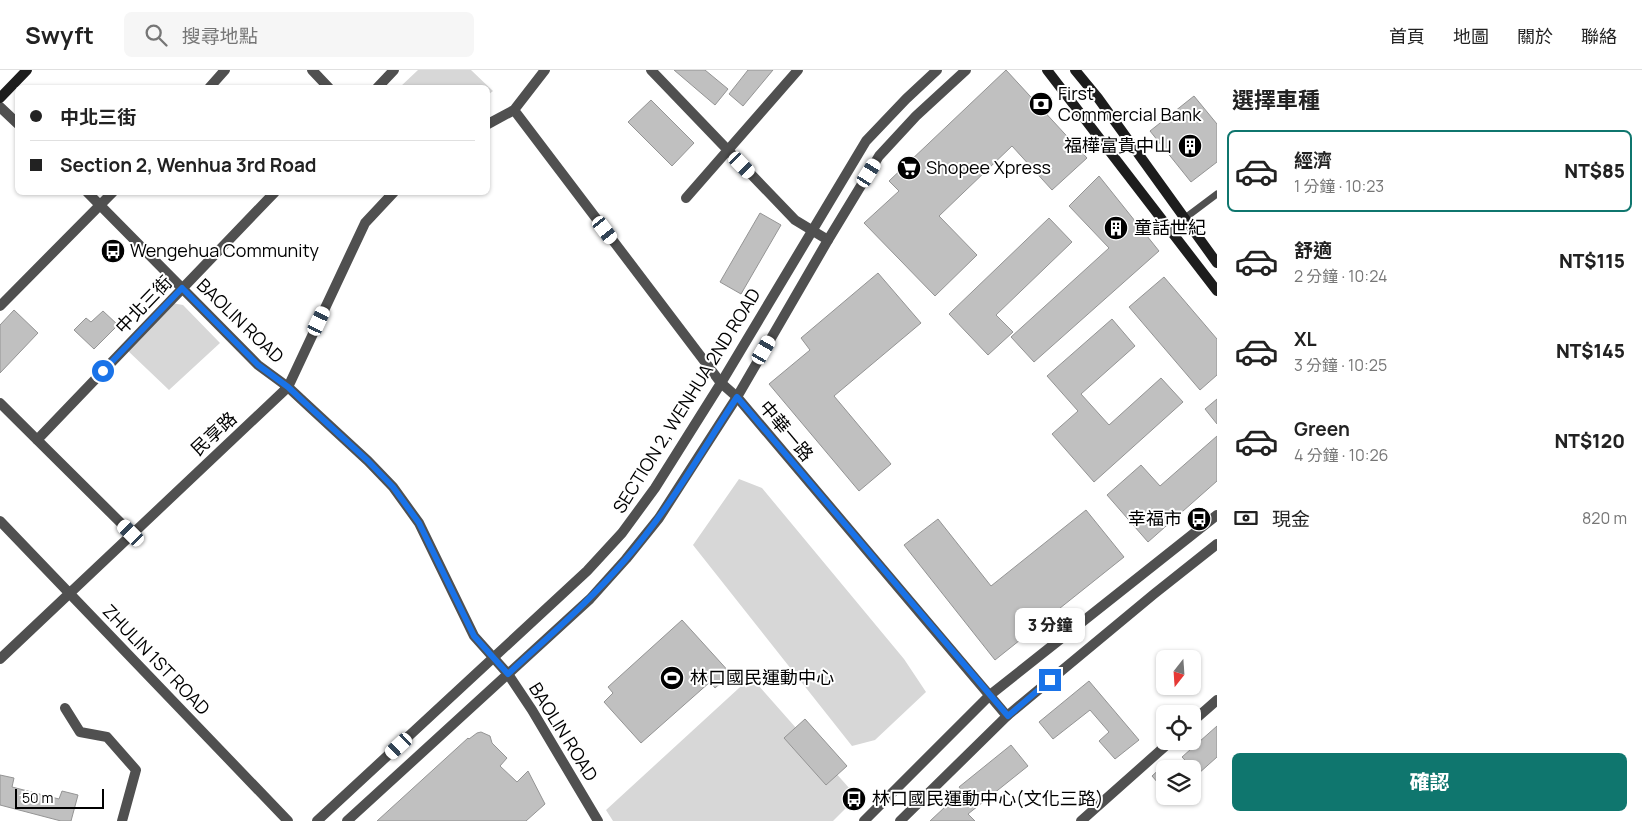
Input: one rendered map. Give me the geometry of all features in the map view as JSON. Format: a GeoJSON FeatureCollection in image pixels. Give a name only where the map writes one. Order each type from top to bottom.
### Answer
{"type":"FeatureCollection","features":[{"type":"Feature","properties":{"kind":"main road"},"geometry":{"type":"LineString","coordinates":[[0,98],[27,70]]}},
{"type":"Feature","properties":{"kind":"main road"},"geometry":{"type":"LineString","coordinates":[[1047,70],[1217,291]]}},
{"type":"Feature","properties":{"kind":"main road"},"geometry":{"type":"LineString","coordinates":[[1076,70],[1217,263]]}},
{"type":"Feature","properties":{"kind":"street"},"geometry":{"type":"LineString","coordinates":[[212,85],[225,70]]}},
{"type":"Feature","properties":{"kind":"street"},"geometry":{"type":"LineString","coordinates":[[312,70],[326,85]]}},
{"type":"Feature","properties":{"kind":"street"},"geometry":{"type":"LineString","coordinates":[[380,85],[394,70]]}},
{"type":"Feature","properties":{"kind":"street"},"geometry":{"type":"LineString","coordinates":[[490,123],[514,110],[546,70]]}},
{"type":"Feature","properties":{"kind":"street"},"geometry":{"type":"LineString","coordinates":[[651,70],[795,220],[828,240]]}},
{"type":"Feature","properties":{"kind":"street"},"geometry":{"type":"LineString","coordinates":[[686,198],[798,70]]}},
{"type":"Feature","properties":{"kind":"street","name":"SECTION 2, WENHUA 2ND ROAD"},"geometry":{"type":"LineString","coordinates":[[317,821],[495,658],[587,571],[622,533],[656,488],[721,384],[866,141],[937,70]]}},
{"type":"Feature","properties":{"kind":"street","name":"SECTION 2, WENHUA 2ND ROAD"},"geometry":{"type":"LineString","coordinates":[[347,821],[590,599],[626,559],[659,518],[737,397],[879,156],[916,116],[966,70]]}},
{"type":"Feature","properties":{"kind":"street"},"geometry":{"type":"LineString","coordinates":[[0,107],[15,121]]}},
{"type":"Feature","properties":{"kind":"street","name":"中華一路"},"geometry":{"type":"LineString","coordinates":[[514,110],[721,384],[737,397],[1008,716]]}},
{"type":"Feature","properties":{"kind":"street","name":"BAOLIN ROAD"},"geometry":{"type":"LineString","coordinates":[[90,195],[258,365],[288,387],[368,461],[393,487],[419,523],[474,636],[508,674],[532,710],[598,821]]}},
{"type":"Feature","properties":{"kind":"street"},"geometry":{"type":"LineString","coordinates":[[0,306],[110,195]]}},
{"type":"Feature","properties":{"kind":"street","name":"中北三街"},"geometry":{"type":"LineString","coordinates":[[37,440],[272,195]]}},
{"type":"Feature","properties":{"kind":"street","name":"民享路"},"geometry":{"type":"LineString","coordinates":[[0,659],[131,533],[288,387],[365,223],[391,195]]}},
{"type":"Feature","properties":{"kind":"street"},"geometry":{"type":"LineString","coordinates":[[0,403],[131,533]]}},
{"type":"Feature","properties":{"kind":"street"},"geometry":{"type":"LineString","coordinates":[[864,821],[990,695],[1217,516]]}},
{"type":"Feature","properties":{"kind":"street","name":"ZHULIN 1ST ROAD"},"geometry":{"type":"LineString","coordinates":[[0,521],[288,821]]}},
{"type":"Feature","properties":{"kind":"street"},"geometry":{"type":"LineString","coordinates":[[900,821],[1008,716],[1217,544]]}},
{"type":"Feature","properties":{"kind":"street"},"geometry":{"type":"LineString","coordinates":[[1201,714],[1217,700]]}},
{"type":"Feature","properties":{"kind":"street"},"geometry":{"type":"LineString","coordinates":[[65,708],[80,732],[107,737],[136,770],[122,821]]}},
{"type":"Feature","properties":{"kind":"street"},"geometry":{"type":"LineString","coordinates":[[1081,821],[1161,750]]}},
{"type":"Feature","properties":{"kind":"lane"},"geometry":{"type":"LineString","coordinates":[[1184,218],[1217,194]]}},
{"type":"Feature","properties":{"kind":"shaded area"},"geometry":{"type":"Polygon","coordinates":[[[418,70],[471,70],[487,85],[402,85],[418,70]]]}},
{"type":"Feature","properties":{"kind":"shaded area"},"geometry":{"type":"Polygon","coordinates":[[[172,303],[183,305],[220,343],[169,390],[126,349],[172,303]]]}},
{"type":"Feature","properties":{"kind":"shaded area"},"geometry":{"type":"Polygon","coordinates":[[[739,479],[762,488],[904,659],[926,692],[875,740],[852,746],[693,545],[739,479]]]}},
{"type":"Feature","properties":{"kind":"shaded area"},"geometry":{"type":"Polygon","coordinates":[[[751,677],[857,797],[833,821],[613,821],[606,810],[751,677]]]}},
{"type":"Feature","properties":{"kind":"building"},"geometry":{"type":"Polygon","coordinates":[[[674,70],[705,70],[728,89],[715,105],[674,70]]]}},
{"type":"Feature","properties":{"kind":"building"},"geometry":{"type":"Polygon","coordinates":[[[748,70],[773,70],[743,106],[729,94],[748,70]]]}},
{"type":"Feature","properties":{"kind":"building"},"geometry":{"type":"Polygon","coordinates":[[[1006,70],[1087,158],[1052,190],[1012,146],[939,216],[977,255],[935,296],[864,223],[899,191],[889,181],[1006,70]]]}},
{"type":"Feature","properties":{"kind":"building","name":"福樺富貴中山"},"geometry":{"type":"Polygon","coordinates":[[[1194,96],[1217,124],[1217,162],[1191,182],[1150,131],[1194,96]]]}},
{"type":"Feature","properties":{"kind":"building"},"geometry":{"type":"Polygon","coordinates":[[[651,100],[694,143],[672,166],[628,122],[651,100]]]}},
{"type":"Feature","properties":{"kind":"building"},"geometry":{"type":"Polygon","coordinates":[[[1099,176],[1159,251],[1034,362],[1011,337],[1109,248],[1069,206],[1099,176]]]}},
{"type":"Feature","properties":{"kind":"building"},"geometry":{"type":"Polygon","coordinates":[[[760,213],[781,225],[741,294],[720,282],[760,213]]]}},
{"type":"Feature","properties":{"kind":"building"},"geometry":{"type":"Polygon","coordinates":[[[1049,218],[1072,242],[996,315],[1013,332],[988,355],[949,314],[1049,218]]]}},
{"type":"Feature","properties":{"kind":"building"},"geometry":{"type":"Polygon","coordinates":[[[878,273],[921,323],[834,396],[891,464],[859,491],[769,384],[810,350],[801,338],[878,273]]]}},
{"type":"Feature","properties":{"kind":"building"},"geometry":{"type":"Polygon","coordinates":[[[1164,277],[1217,339],[1217,375],[1200,390],[1129,307],[1164,277]]]}},
{"type":"Feature","properties":{"kind":"building"},"geometry":{"type":"Polygon","coordinates":[[[14,310],[38,333],[0,373],[0,325],[14,310]]]}},
{"type":"Feature","properties":{"kind":"building"},"geometry":{"type":"Polygon","coordinates":[[[103,311],[118,325],[94,349],[74,330],[86,318],[91,322],[103,311]]]}},
{"type":"Feature","properties":{"kind":"building"},"geometry":{"type":"Polygon","coordinates":[[[1112,319],[1135,346],[1081,394],[1109,425],[1161,378],[1183,402],[1094,482],[1052,434],[1078,411],[1047,376],[1112,319]]]}},
{"type":"Feature","properties":{"kind":"building"},"geometry":{"type":"Polygon","coordinates":[[[1217,399],[1217,424],[1205,409],[1217,399]]]}},
{"type":"Feature","properties":{"kind":"building"},"geometry":{"type":"Polygon","coordinates":[[[1217,436],[1217,481],[1148,542],[1107,495],[1141,465],[1160,486],[1217,436]]]}},
{"type":"Feature","properties":{"kind":"building"},"geometry":{"type":"Polygon","coordinates":[[[1086,510],[1124,557],[995,660],[904,545],[938,519],[991,586],[1086,510]]]}},
{"type":"Feature","properties":{"kind":"building","name":"林口國民運動中心"},"geometry":{"type":"Polygon","coordinates":[[[682,620],[731,674],[715,688],[710,682],[641,743],[604,702],[613,693],[608,687],[682,620]]]}},
{"type":"Feature","properties":{"kind":"building"},"geometry":{"type":"Polygon","coordinates":[[[1089,681],[1139,740],[1115,759],[1099,741],[1109,732],[1090,710],[1053,739],[1039,722],[1089,681]]]}},
{"type":"Feature","properties":{"kind":"building"},"geometry":{"type":"Polygon","coordinates":[[[805,719],[847,766],[826,785],[784,738],[805,719]]]}},
{"type":"Feature","properties":{"kind":"building"},"geometry":{"type":"Polygon","coordinates":[[[1217,726],[1217,757],[1201,771],[1201,760],[1185,760],[1182,757],[1190,750],[1201,750],[1201,740],[1217,726]]]}},
{"type":"Feature","properties":{"kind":"building"},"geometry":{"type":"Polygon","coordinates":[[[481,732],[490,736],[492,743],[507,758],[500,766],[517,782],[528,771],[545,804],[526,821],[377,821],[468,738],[481,732]]]}},
{"type":"Feature","properties":{"kind":"building"},"geometry":{"type":"Polygon","coordinates":[[[1011,745],[1028,766],[968,814],[975,821],[930,821],[962,791],[959,787],[1011,745]]]}},
{"type":"Feature","properties":{"kind":"building"},"geometry":{"type":"Polygon","coordinates":[[[1156,772],[1156,781],[1152,776],[1156,772]]]}},
{"type":"Feature","properties":{"kind":"building"},"geometry":{"type":"Polygon","coordinates":[[[0,775],[14,778],[12,787],[59,799],[62,791],[78,795],[71,821],[61,821],[0,805],[0,775]]]}},
{"type":"Feature","properties":{"kind":"place","name":"First Commercial Bank"},"geometry":{"type":"Point","coordinates":[1041,104]}},
{"type":"Feature","properties":{"kind":"place","name":"福樺富貴中山"},"geometry":{"type":"Point","coordinates":[1190,146]}},
{"type":"Feature","properties":{"kind":"place","name":"Shopee Xpress"},"geometry":{"type":"Point","coordinates":[909,168]}},
{"type":"Feature","properties":{"kind":"place","name":"童話世紀"},"geometry":{"type":"Point","coordinates":[1116,228]}},
{"type":"Feature","properties":{"kind":"place","name":"Wengehua Community"},"geometry":{"type":"Point","coordinates":[113,251]}},
{"type":"Feature","properties":{"kind":"place","name":"幸福市"},"geometry":{"type":"Point","coordinates":[1199,519]}},
{"type":"Feature","properties":{"kind":"place","name":"林口國民運動中心"},"geometry":{"type":"Point","coordinates":[672,678]}},
{"type":"Feature","properties":{"kind":"place","name":"林口國民運動中心(文化三路)"},"geometry":{"type":"Point","coordinates":[854,799]}},
{"type":"Feature","properties":{"kind":"route"},"geometry":{"type":"LineString","coordinates":[[103,371],[182,288],[258,365],[288,387],[368,461],[393,487],[419,523],[474,636],[508,674],[590,599],[626,559],[659,518],[737,397],[1008,716],[1050,680]]}}]}
